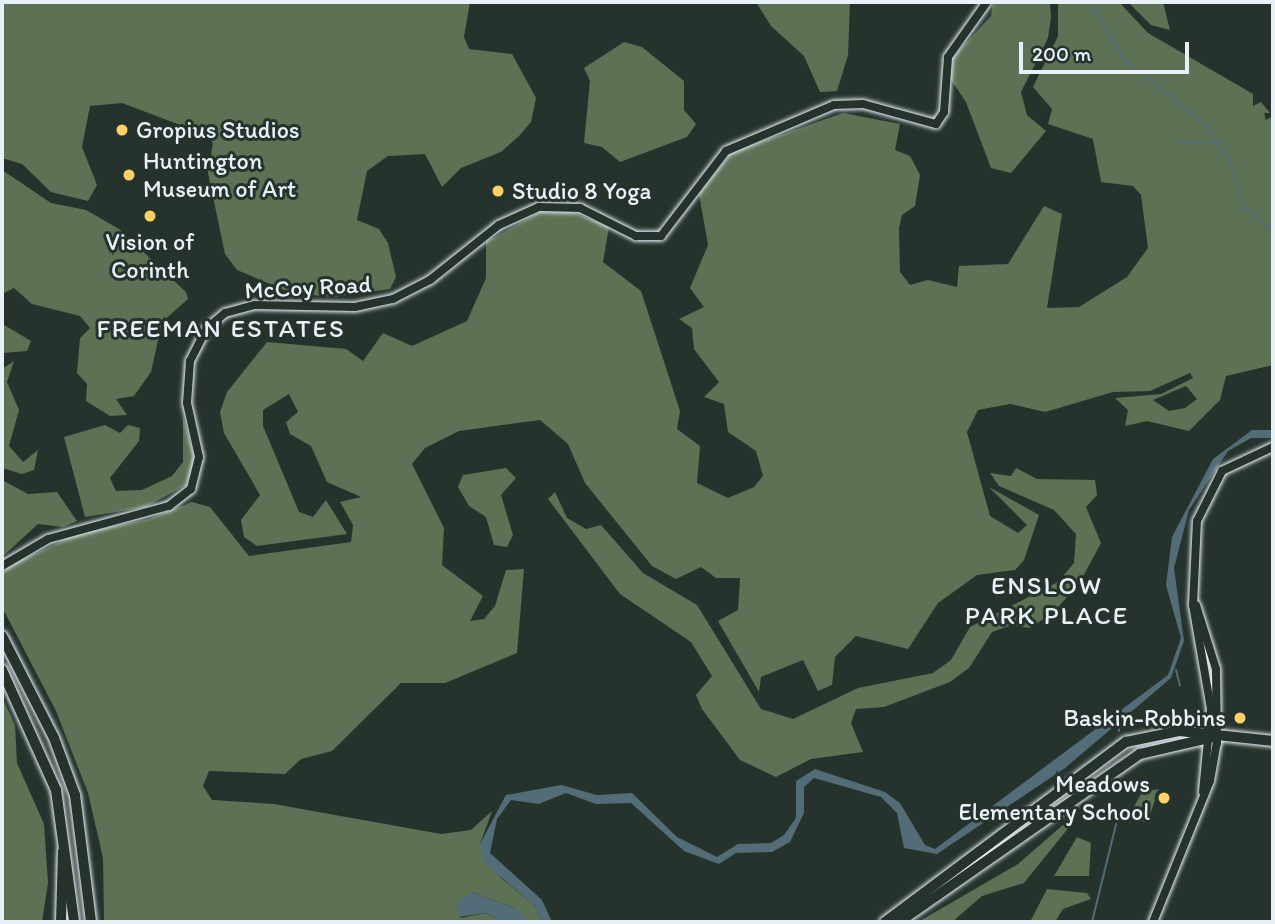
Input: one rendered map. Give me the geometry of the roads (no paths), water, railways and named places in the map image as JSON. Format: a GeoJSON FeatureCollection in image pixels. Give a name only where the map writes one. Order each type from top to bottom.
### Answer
{"type":"FeatureCollection","features":[{"type":"Feature","properties":{"kind":"highway"},"geometry":{"type":"LineString","coordinates":[[2,636],[54,738],[75,796],[91,922]]}},
{"type":"Feature","properties":{"kind":"highway"},"geometry":{"type":"LineString","coordinates":[[2,670],[41,748],[62,810],[75,922]]}},
{"type":"Feature","properties":{"kind":"highway"},"geometry":{"type":"LineString","coordinates":[[61,922],[62,810]]}},
{"type":"Feature","properties":{"kind":"main road"},"geometry":{"type":"LineString","coordinates":[[885,922],[994,846],[1116,747],[1157,733],[1272,739]]}},
{"type":"Feature","properties":{"kind":"main road"},"geometry":{"type":"LineString","coordinates":[[899,922],[1140,754],[1167,744],[1213,736]]}},
{"type":"Feature","properties":{"kind":"street","name":"McCoy Road"},"geometry":{"type":"LineString","coordinates":[[2,566],[17,555],[58,535],[169,506],[191,489],[199,457],[187,403],[190,361],[206,329],[225,313],[255,305],[355,307],[393,299],[442,271],[499,225],[539,207],[580,208],[636,236],[661,236],[726,151],[834,105],[863,104],[936,124],[944,112],[948,57],[987,2]]}},
{"type":"Feature","properties":{"kind":"street"},"geometry":{"type":"LineString","coordinates":[[1153,922],[1203,792],[1213,736],[1193,599],[1192,567],[1196,521],[1209,488],[1231,464],[1273,447]]}},
{"type":"Feature","properties":{"kind":"water"},"geometry":{"type":"Polygon","coordinates":[[[1252,430],[1273,430],[1273,438],[1251,438],[1228,451],[1189,510],[1174,568],[1184,641],[1171,678],[1065,768],[937,854],[904,848],[897,813],[881,797],[814,778],[804,787],[804,813],[790,842],[772,852],[736,853],[719,864],[684,851],[631,803],[596,804],[566,793],[539,804],[511,800],[497,819],[490,853],[542,900],[552,922],[542,922],[534,905],[484,863],[480,844],[506,795],[561,785],[597,795],[632,793],[677,837],[717,857],[738,844],[771,843],[784,835],[796,818],[796,781],[815,769],[885,792],[900,803],[925,845],[935,849],[1168,675],[1181,638],[1166,585],[1172,537],[1213,459],[1252,430]]]}},
{"type":"Feature","properties":{"kind":"water"},"geometry":{"type":"Polygon","coordinates":[[[473,892],[519,910],[529,922],[502,922],[486,913],[458,917],[456,903],[473,892]]]}},
{"type":"Feature","properties":{"kind":"waterway"},"geometry":{"type":"LineString","coordinates":[[1091,2],[1124,59],[1202,122],[1230,161],[1245,208],[1273,231]]}},
{"type":"Feature","properties":{"kind":"waterway"},"geometry":{"type":"LineString","coordinates":[[1181,143],[1215,143]]}},
{"type":"Feature","properties":{"kind":"waterway"},"geometry":{"type":"LineString","coordinates":[[1176,670],[1180,686]]}},
{"type":"Feature","properties":{"kind":"waterway"},"geometry":{"type":"LineString","coordinates":[[1119,722],[1119,731]]}},
{"type":"Feature","properties":{"kind":"waterway"},"geometry":{"type":"LineString","coordinates":[[1092,922],[1116,824]]}},
{"type":"Feature","properties":{"kind":"place","name":"Gropius Studios"},"geometry":{"type":"Point","coordinates":[122,130]}},
{"type":"Feature","properties":{"kind":"place","name":"Huntington Museum of Art"},"geometry":{"type":"Point","coordinates":[129,175]}},
{"type":"Feature","properties":{"kind":"place","name":"Studio 8 Yoga"},"geometry":{"type":"Point","coordinates":[498,191]}},
{"type":"Feature","properties":{"kind":"place","name":"Vision of Corinth"},"geometry":{"type":"Point","coordinates":[150,216]}},
{"type":"Feature","properties":{"kind":"place","name":"Baskin-Robbins"},"geometry":{"type":"Point","coordinates":[1240,718]}},
{"type":"Feature","properties":{"kind":"place","name":"Meadows Elementary School"},"geometry":{"type":"Point","coordinates":[1164,798]}},
{"type":"Feature","properties":{"kind":"district","name":"FREEMAN ESTATES"},"geometry":{"type":"Point","coordinates":[221,329]}},
{"type":"Feature","properties":{"kind":"district","name":"ENSLOW PARK PLACE"},"geometry":{"type":"Point","coordinates":[1047,601]}}]}
